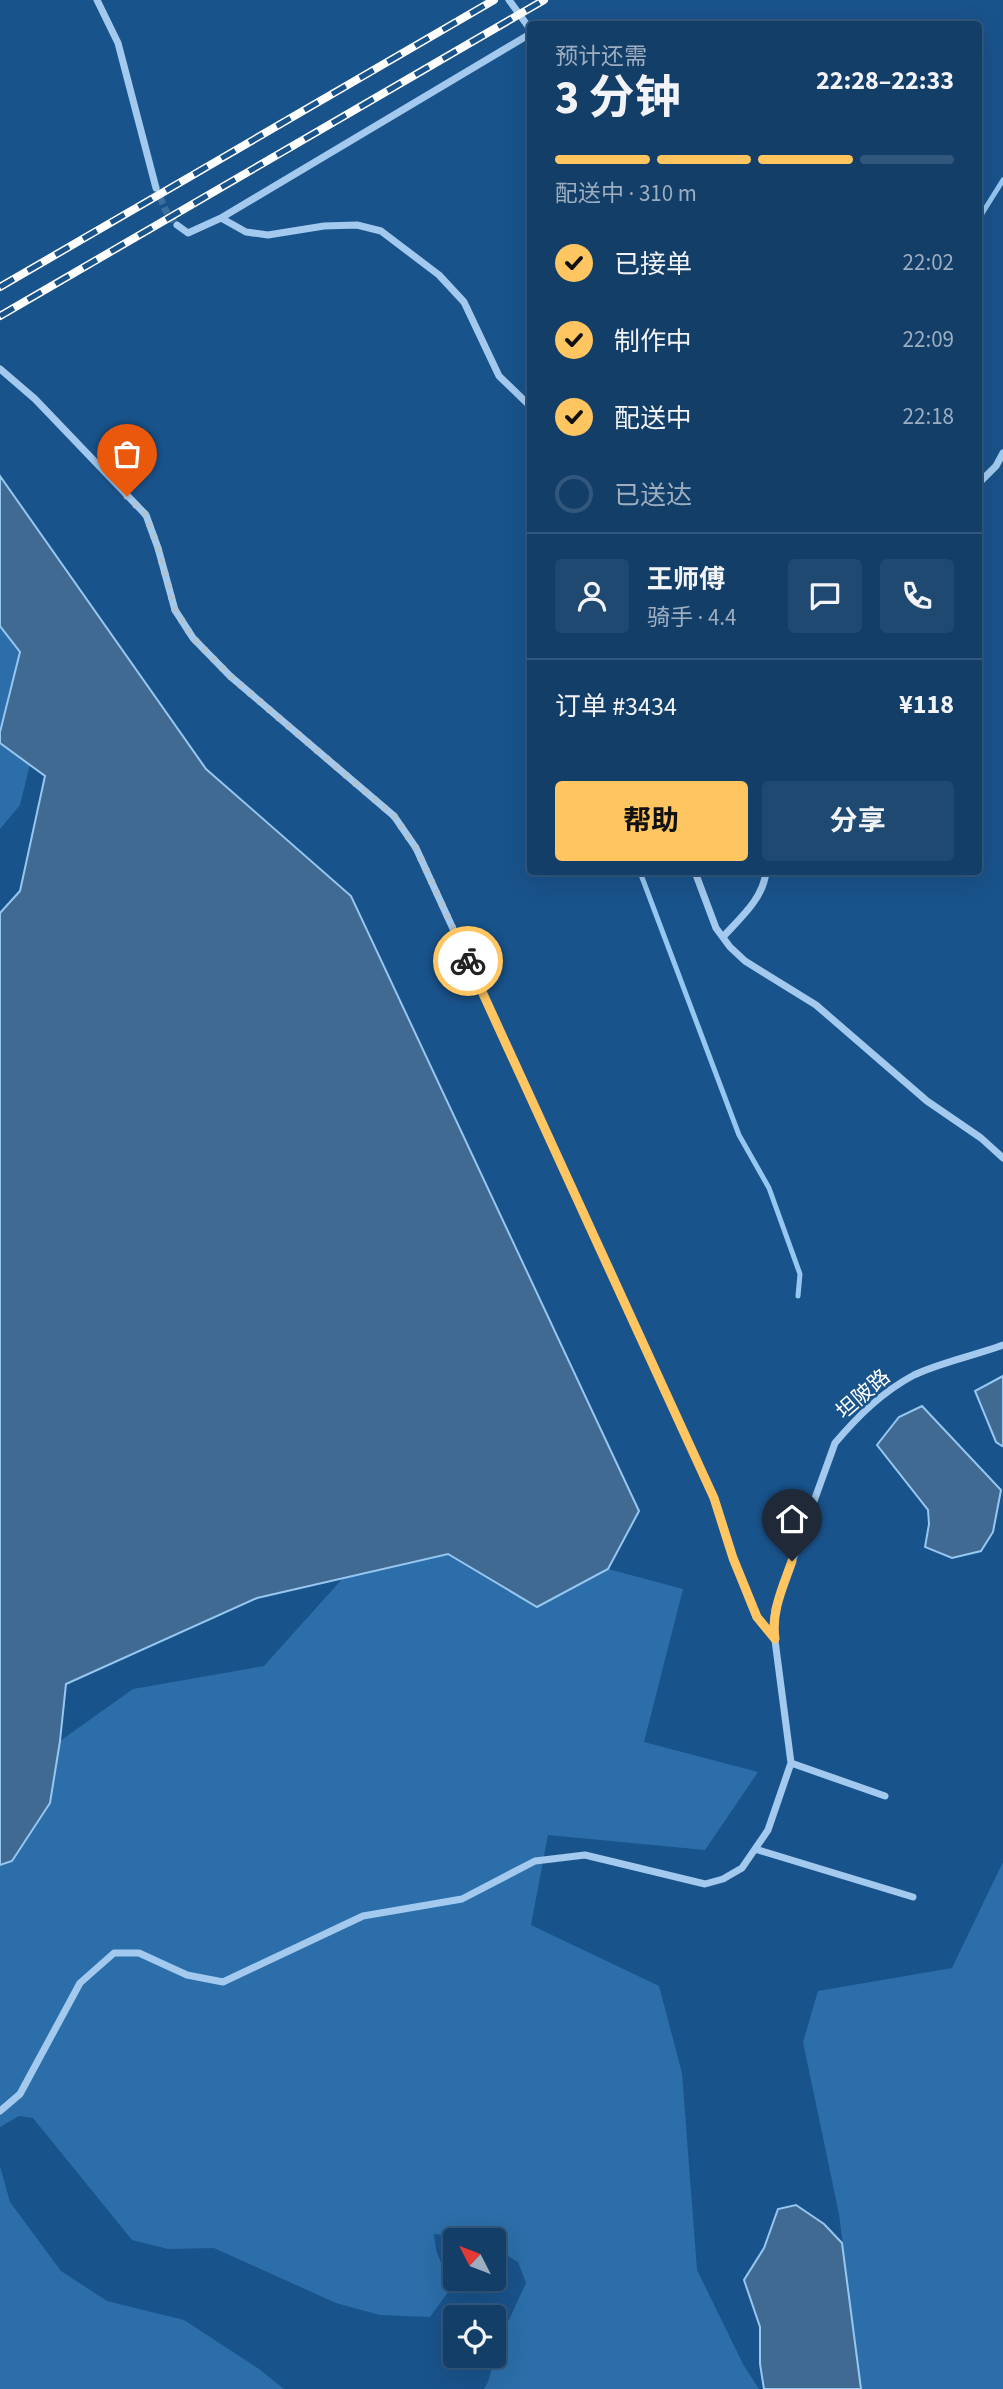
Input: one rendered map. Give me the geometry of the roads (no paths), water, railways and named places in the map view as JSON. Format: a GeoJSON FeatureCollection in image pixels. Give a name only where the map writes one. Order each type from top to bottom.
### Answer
{"type":"FeatureCollection","features":[{"type":"Feature","properties":{"kind":"street"},"geometry":{"type":"LineString","coordinates":[[97,0],[118,43],[156,188]]}},
{"type":"Feature","properties":{"kind":"street"},"geometry":{"type":"LineString","coordinates":[[509,0],[527,27]]}},
{"type":"Feature","properties":{"kind":"street"},"geometry":{"type":"LineString","coordinates":[[177,225],[188,233],[221,218],[527,33]]}},
{"type":"Feature","properties":{"kind":"street"},"geometry":{"type":"LineString","coordinates":[[221,218],[246,232],[268,235],[324,226],[357,225],[381,231],[439,275],[464,302],[499,376],[527,403]]}},
{"type":"Feature","properties":{"kind":"street"},"geometry":{"type":"LineString","coordinates":[[0,369],[35,399],[146,515],[175,610],[193,638],[230,676],[394,816],[416,848],[714,1498],[733,1558],[757,1617],[775,1639]]}},
{"type":"Feature","properties":{"kind":"street"},"geometry":{"type":"LineString","coordinates":[[982,480],[996,466],[1003,453]]}},
{"type":"Feature","properties":{"kind":"street"},"geometry":{"type":"LineString","coordinates":[[696,875],[716,928],[745,961],[816,1005],[927,1101],[981,1138],[1003,1158]]}},
{"type":"Feature","properties":{"kind":"street"},"geometry":{"type":"LineString","coordinates":[[723,937],[751,907],[765,882],[766,875]]}},
{"type":"Feature","properties":{"kind":"street","name":"坦陂路"},"geometry":{"type":"LineString","coordinates":[[791,1763],[773,1625],[775,1609],[835,1443],[885,1393],[916,1374],[1003,1345]]}},
{"type":"Feature","properties":{"kind":"street"},"geometry":{"type":"LineString","coordinates":[[0,2111],[20,2094],[80,1983],[114,1953],[139,1953],[187,1975],[223,1982],[363,1916],[462,1899],[535,1861],[584,1855],[705,1884],[723,1879],[742,1868],[768,1830],[791,1763],[885,1796]]}},
{"type":"Feature","properties":{"kind":"street"},"geometry":{"type":"LineString","coordinates":[[755,1849],[913,1897]]}},
{"type":"Feature","properties":{"kind":"waterway"},"geometry":{"type":"LineString","coordinates":[[982,214],[1003,180]]}},
{"type":"Feature","properties":{"kind":"waterway"},"geometry":{"type":"LineString","coordinates":[[641,875],[739,1135],[769,1188],[800,1274],[798,1296]]}},
{"type":"Feature","properties":{"kind":"tunnel"},"geometry":{"type":"LineString","coordinates":[[156,188],[166,211],[177,225]]}},
{"type":"Feature","properties":{"kind":"railway"},"geometry":{"type":"LineString","coordinates":[[0,287],[494,0]]}},
{"type":"Feature","properties":{"kind":"railway"},"geometry":{"type":"LineString","coordinates":[[0,316],[544,0]]}}]}
